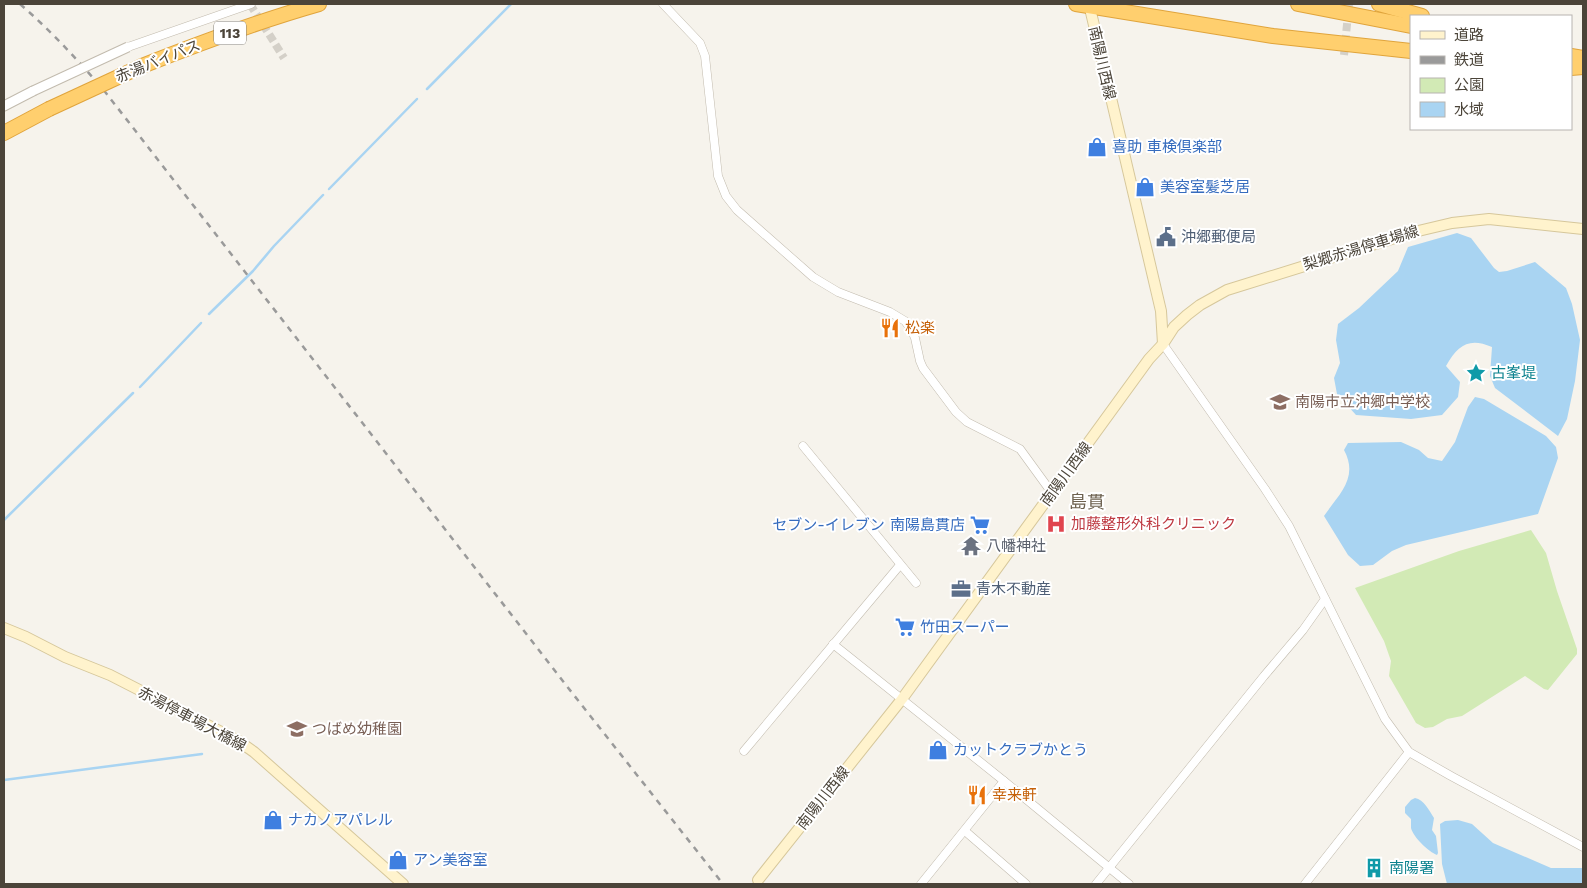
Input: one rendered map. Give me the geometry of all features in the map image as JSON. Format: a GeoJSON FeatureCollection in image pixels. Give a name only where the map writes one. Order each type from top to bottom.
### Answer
{"type":"FeatureCollection","features":[{"type":"Feature","properties":{"kind":"highway","name":"赤湯バイパス"},"geometry":{"type":"LineString","coordinates":[[4,133],[49,109],[142,66],[212,39],[318,4]]}},
{"type":"Feature","properties":{"kind":"highway"},"geometry":{"type":"LineString","coordinates":[[1085,4],[1273,36],[1410,51]]}},
{"type":"Feature","properties":{"kind":"highway"},"geometry":{"type":"LineString","coordinates":[[1298,4],[1410,26]]}},
{"type":"Feature","properties":{"kind":"highway"},"geometry":{"type":"LineString","coordinates":[[1379,4],[1418,15]]}},
{"type":"Feature","properties":{"kind":"main road","name":"南陽川西線"},"geometry":{"type":"LineString","coordinates":[[758,880],[902,699],[1121,396],[1162,344],[1161,312],[1085,4]]}},
{"type":"Feature","properties":{"kind":"main road","name":"梨郷赤湯停車場線"},"geometry":{"type":"LineString","coordinates":[[1162,344],[1174,327],[1194,310],[1227,290],[1414,232],[1452,223],[1490,218],[1583,228]]}},
{"type":"Feature","properties":{"kind":"main road","name":"赤湯停車場大橋線"},"geometry":{"type":"LineString","coordinates":[[4,628],[65,657],[110,675],[237,740],[254,752],[403,884]]}},
{"type":"Feature","properties":{"kind":"street"},"geometry":{"type":"LineString","coordinates":[[4,106],[128,47],[251,4]]}},
{"type":"Feature","properties":{"kind":"street"},"geometry":{"type":"LineString","coordinates":[[663,4],[700,43],[705,56],[718,176],[726,196],[737,210],[813,277],[838,292],[890,312],[905,321],[915,338],[923,368],[956,412],[967,422],[1020,448],[1052,493]]}},
{"type":"Feature","properties":{"kind":"street"},"geometry":{"type":"LineString","coordinates":[[1162,344],[1289,526],[1385,719],[1409,752],[1583,847]]}},
{"type":"Feature","properties":{"kind":"street"},"geometry":{"type":"LineString","coordinates":[[803,446],[916,583]]}},
{"type":"Feature","properties":{"kind":"street"},"geometry":{"type":"LineString","coordinates":[[744,751],[900,565]]}},
{"type":"Feature","properties":{"kind":"street"},"geometry":{"type":"LineString","coordinates":[[1096,884],[1303,630],[1325,599]]}},
{"type":"Feature","properties":{"kind":"street"},"geometry":{"type":"LineString","coordinates":[[833,644],[1129,884]]}},
{"type":"Feature","properties":{"kind":"street"},"geometry":{"type":"LineString","coordinates":[[1305,884],[1409,752]]}},
{"type":"Feature","properties":{"kind":"street"},"geometry":{"type":"LineString","coordinates":[[921,884],[1004,781]]}},
{"type":"Feature","properties":{"kind":"street"},"geometry":{"type":"LineString","coordinates":[[965,831],[1026,884]]}},
{"type":"Feature","properties":{"kind":"green space"},"geometry":{"type":"Polygon","coordinates":[[[1531,530],[1546,553],[1577,654],[1548,690],[1525,676],[1462,716],[1447,719],[1433,727],[1425,728],[1416,723],[1389,676],[1391,661],[1384,641],[1355,588],[1459,551],[1531,530]]]}},
{"type":"Feature","properties":{"kind":"water"},"geometry":{"type":"Polygon","coordinates":[[[1457,233],[1471,238],[1499,272],[1535,262],[1566,288],[1572,304],[1580,340],[1575,381],[1567,419],[1558,436],[1495,388],[1490,376],[1492,347],[1484,344],[1471,343],[1465,345],[1450,359],[1446,366],[1460,382],[1458,397],[1442,415],[1411,419],[1356,415],[1337,394],[1334,378],[1340,363],[1336,340],[1338,324],[1359,308],[1398,271],[1408,247],[1457,233]]]}},
{"type":"Feature","properties":{"kind":"water"},"geometry":{"type":"Polygon","coordinates":[[[1475,397],[1484,399],[1546,436],[1556,447],[1558,458],[1538,514],[1406,545],[1392,551],[1373,565],[1360,566],[1348,555],[1324,516],[1341,493],[1348,477],[1348,460],[1344,450],[1348,443],[1401,442],[1419,450],[1428,458],[1442,461],[1455,442],[1468,407],[1475,397]]]}},
{"type":"Feature","properties":{"kind":"water"},"geometry":{"type":"Polygon","coordinates":[[[1415,798],[1424,803],[1434,818],[1432,830],[1436,836],[1437,855],[1426,848],[1412,832],[1411,819],[1405,813],[1405,807],[1415,798]]]}},
{"type":"Feature","properties":{"kind":"water"},"geometry":{"type":"Polygon","coordinates":[[[1458,820],[1472,824],[1493,843],[1551,868],[1583,868],[1583,884],[1447,884],[1442,864],[1440,824],[1445,821],[1458,820]]]}},
{"type":"Feature","properties":{"kind":"waterway"},"geometry":{"type":"LineString","coordinates":[[427,89],[511,4]]}},
{"type":"Feature","properties":{"kind":"waterway"},"geometry":{"type":"LineString","coordinates":[[329,189],[417,99]]}},
{"type":"Feature","properties":{"kind":"waterway"},"geometry":{"type":"LineString","coordinates":[[209,314],[253,271],[323,195]]}},
{"type":"Feature","properties":{"kind":"waterway"},"geometry":{"type":"LineString","coordinates":[[140,387],[201,323]]}},
{"type":"Feature","properties":{"kind":"waterway"},"geometry":{"type":"LineString","coordinates":[[4,520],[133,393]]}},
{"type":"Feature","properties":{"kind":"waterway"},"geometry":{"type":"LineString","coordinates":[[4,780],[202,754]]}},
{"type":"Feature","properties":{"kind":"tunnel"},"geometry":{"type":"LineString","coordinates":[[250,4],[284,58]]}},
{"type":"Feature","properties":{"kind":"tunnel"},"geometry":{"type":"LineString","coordinates":[[1344,55],[1349,4]]}},
{"type":"Feature","properties":{"kind":"railway"},"geometry":{"type":"LineString","coordinates":[[20,4],[86,69],[106,93],[723,884]]}},
{"type":"Feature","properties":{"kind":"place","name":"喜助 車検倶楽部"},"geometry":{"type":"Point","coordinates":[1097,147]}},
{"type":"Feature","properties":{"kind":"place","name":"美容室髪芝居"},"geometry":{"type":"Point","coordinates":[1145,187]}},
{"type":"Feature","properties":{"kind":"place","name":"沖郷郵便局"},"geometry":{"type":"Point","coordinates":[1166,237]}},
{"type":"Feature","properties":{"kind":"place","name":"松楽"},"geometry":{"type":"Point","coordinates":[890,328]}},
{"type":"Feature","properties":{"kind":"place","name":"古峯堤"},"geometry":{"type":"Point","coordinates":[1476,373]}},
{"type":"Feature","properties":{"kind":"place","name":"南陽市立沖郷中学校"},"geometry":{"type":"Point","coordinates":[1280,402]}},
{"type":"Feature","properties":{"kind":"place","name":"加藤整形外科クリニック"},"geometry":{"type":"Point","coordinates":[1056,524]}},
{"type":"Feature","properties":{"kind":"place","name":"セブン-イレブン 南陽島貫店"},"geometry":{"type":"Point","coordinates":[980,525]}},
{"type":"Feature","properties":{"kind":"place","name":"八幡神社"},"geometry":{"type":"Point","coordinates":[971,546]}},
{"type":"Feature","properties":{"kind":"place","name":"青木不動産"},"geometry":{"type":"Point","coordinates":[961,589]}},
{"type":"Feature","properties":{"kind":"place","name":"竹田スーパー"},"geometry":{"type":"Point","coordinates":[905,627]}},
{"type":"Feature","properties":{"kind":"place","name":"つばめ幼稚園"},"geometry":{"type":"Point","coordinates":[297,729]}},
{"type":"Feature","properties":{"kind":"place","name":"カットクラブかとう"},"geometry":{"type":"Point","coordinates":[938,750]}},
{"type":"Feature","properties":{"kind":"place","name":"幸来軒"},"geometry":{"type":"Point","coordinates":[977,795]}},
{"type":"Feature","properties":{"kind":"place","name":"ナカノアパレル"},"geometry":{"type":"Point","coordinates":[273,820]}},
{"type":"Feature","properties":{"kind":"place","name":"アン美容室"},"geometry":{"type":"Point","coordinates":[398,860]}},
{"type":"Feature","properties":{"kind":"place","name":"南陽署"},"geometry":{"type":"Point","coordinates":[1374,868]}},
{"type":"Feature","properties":{"kind":"district","name":"島貫"},"geometry":{"type":"Point","coordinates":[1087,502]}}]}
